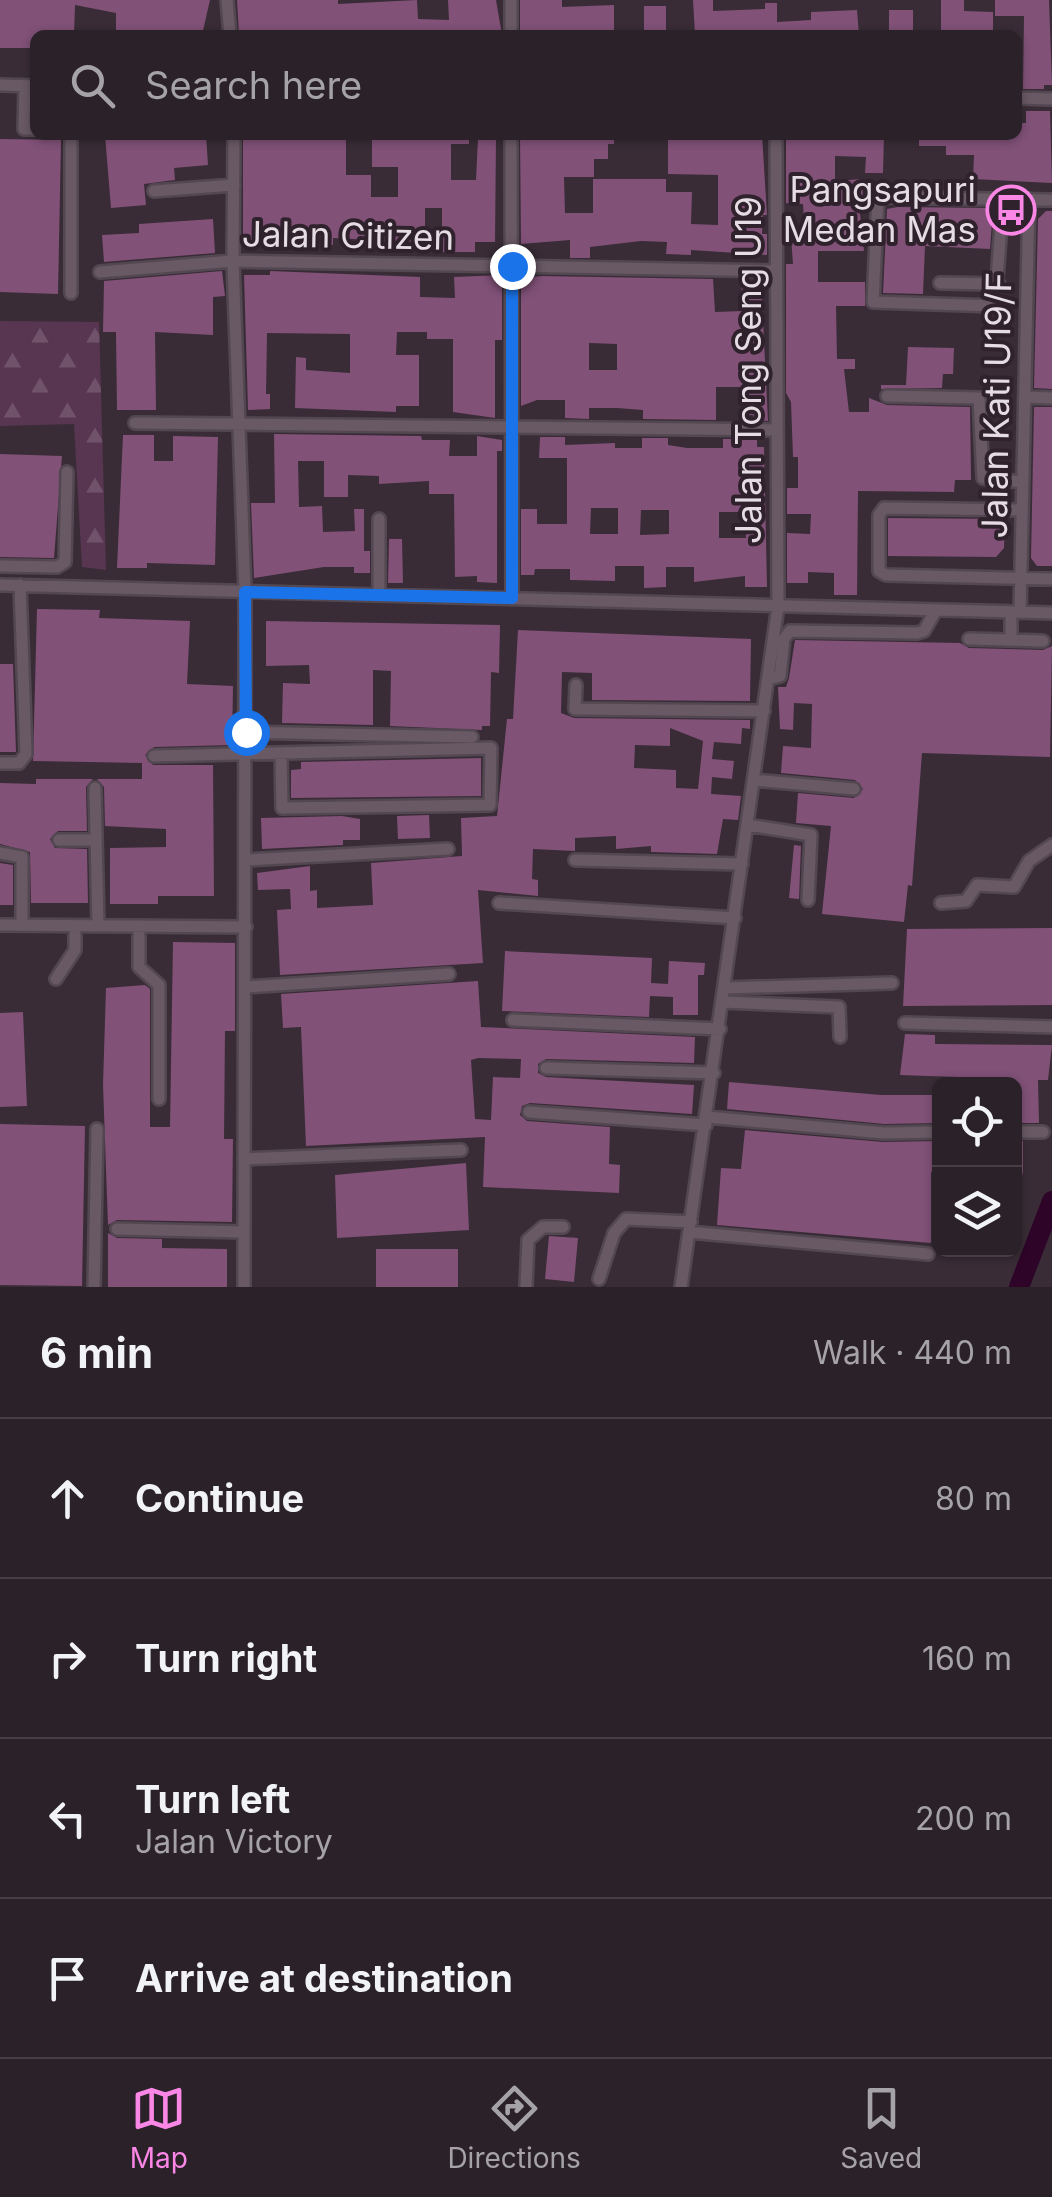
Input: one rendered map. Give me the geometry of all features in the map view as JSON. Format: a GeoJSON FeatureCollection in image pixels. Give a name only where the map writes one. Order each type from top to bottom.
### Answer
{"type":"FeatureCollection","features":[{"type":"Feature","properties":{"kind":"street"},"geometry":{"type":"LineString","coordinates":[[227,0],[230,30]]}},
{"type":"Feature","properties":{"kind":"street"},"geometry":{"type":"LineString","coordinates":[[511,0],[511,30]]}},
{"type":"Feature","properties":{"kind":"street"},"geometry":{"type":"LineString","coordinates":[[0,85],[30,86],[24,128],[30,128]]}},
{"type":"Feature","properties":{"kind":"street"},"geometry":{"type":"LineString","coordinates":[[1022,98],[1052,99]]}},
{"type":"Feature","properties":{"kind":"street"},"geometry":{"type":"LineString","coordinates":[[71,140],[71,293]]}},
{"type":"Feature","properties":{"kind":"street"},"geometry":{"type":"LineString","coordinates":[[234,140],[233,261],[245,592],[244,1287]]}},
{"type":"Feature","properties":{"kind":"street"},"geometry":{"type":"LineString","coordinates":[[512,140],[512,598]]}},
{"type":"Feature","properties":{"kind":"street","name":"Jalan Tong Seng U19"},"geometry":{"type":"LineString","coordinates":[[681,1287],[778,606],[776,140]]}},
{"type":"Feature","properties":{"kind":"street"},"geometry":{"type":"LineString","coordinates":[[154,191],[234,185]]}},
{"type":"Feature","properties":{"kind":"street"},"geometry":{"type":"LineString","coordinates":[[1003,198],[998,304],[876,305],[875,202],[882,196],[1003,198],[1052,200]]}},
{"type":"Feature","properties":{"kind":"street","name":"Jalan Kati U19/F"},"geometry":{"type":"LineString","coordinates":[[1011,640],[1021,578],[1029,199]]}},
{"type":"Feature","properties":{"kind":"street","name":"Jalan Citizen"},"geometry":{"type":"LineString","coordinates":[[100,272],[233,261],[776,271]]}},
{"type":"Feature","properties":{"kind":"street"},"geometry":{"type":"LineString","coordinates":[[940,284],[999,284]]}},
{"type":"Feature","properties":{"kind":"street"},"geometry":{"type":"LineString","coordinates":[[887,396],[979,398],[983,478],[1023,482]]}},
{"type":"Feature","properties":{"kind":"street"},"geometry":{"type":"LineString","coordinates":[[1025,397],[1052,398]]}},
{"type":"Feature","properties":{"kind":"street"},"geometry":{"type":"LineString","coordinates":[[134,423],[449,433],[512,428],[777,430]]}},
{"type":"Feature","properties":{"kind":"street"},"geometry":{"type":"LineString","coordinates":[[67,472],[65,562],[57,567],[3,566],[3,585],[1052,613]]}},
{"type":"Feature","properties":{"kind":"street"},"geometry":{"type":"LineString","coordinates":[[1022,510],[888,507],[880,511],[882,574],[1052,579]]}},
{"type":"Feature","properties":{"kind":"street"},"geometry":{"type":"LineString","coordinates":[[379,519],[379,595]]}},
{"type":"Feature","properties":{"kind":"street"},"geometry":{"type":"LineString","coordinates":[[0,763],[20,763],[26,754],[20,586]]}},
{"type":"Feature","properties":{"kind":"street"},"geometry":{"type":"LineString","coordinates":[[824,607],[824,631]]}},
{"type":"Feature","properties":{"kind":"street"},"geometry":{"type":"LineString","coordinates":[[768,678],[780,676],[784,640],[790,631],[920,632],[936,610]]}},
{"type":"Feature","properties":{"kind":"street"},"geometry":{"type":"LineString","coordinates":[[969,639],[1042,641]]}},
{"type":"Feature","properties":{"kind":"street"},"geometry":{"type":"LineString","coordinates":[[576,685],[575,709],[764,711]]}},
{"type":"Feature","properties":{"kind":"street"},"geometry":{"type":"LineString","coordinates":[[246,732],[472,737]]}},
{"type":"Feature","properties":{"kind":"street"},"geometry":{"type":"LineString","coordinates":[[154,756],[281,752],[492,748],[490,806],[282,808],[281,752]]}},
{"type":"Feature","properties":{"kind":"street"},"geometry":{"type":"LineString","coordinates":[[754,780],[788,786],[854,788]]}},
{"type":"Feature","properties":{"kind":"street"},"geometry":{"type":"LineString","coordinates":[[95,788],[98,926]]}},
{"type":"Feature","properties":{"kind":"street"},"geometry":{"type":"LineString","coordinates":[[748,826],[813,837],[808,900]]}},
{"type":"Feature","properties":{"kind":"street"},"geometry":{"type":"LineString","coordinates":[[59,840],[96,840]]}},
{"type":"Feature","properties":{"kind":"street"},"geometry":{"type":"LineString","coordinates":[[941,902],[966,901],[976,886],[1014,886],[1029,862],[1052,845]]}},
{"type":"Feature","properties":{"kind":"street"},"geometry":{"type":"LineString","coordinates":[[246,860],[448,849]]}},
{"type":"Feature","properties":{"kind":"street"},"geometry":{"type":"LineString","coordinates":[[0,853],[22,857],[22,926]]}},
{"type":"Feature","properties":{"kind":"street"},"geometry":{"type":"LineString","coordinates":[[575,860],[742,864]]}},
{"type":"Feature","properties":{"kind":"street"},"geometry":{"type":"LineString","coordinates":[[499,904],[735,918]]}},
{"type":"Feature","properties":{"kind":"street"},"geometry":{"type":"LineString","coordinates":[[0,925],[246,927]]}},
{"type":"Feature","properties":{"kind":"street"},"geometry":{"type":"LineString","coordinates":[[56,979],[75,950],[75,926]]}},
{"type":"Feature","properties":{"kind":"street"},"geometry":{"type":"LineString","coordinates":[[139,926],[139,968],[159,985],[159,1099]]}},
{"type":"Feature","properties":{"kind":"street"},"geometry":{"type":"LineString","coordinates":[[245,987],[449,974]]}},
{"type":"Feature","properties":{"kind":"street"},"geometry":{"type":"LineString","coordinates":[[725,988],[892,983]]}},
{"type":"Feature","properties":{"kind":"street"},"geometry":{"type":"LineString","coordinates":[[723,1002],[840,1008],[840,1037]]}},
{"type":"Feature","properties":{"kind":"street"},"geometry":{"type":"LineString","coordinates":[[513,1020],[720,1029]]}},
{"type":"Feature","properties":{"kind":"street"},"geometry":{"type":"LineString","coordinates":[[906,1022],[1052,1027]]}},
{"type":"Feature","properties":{"kind":"street"},"geometry":{"type":"LineString","coordinates":[[546,1068],[714,1073]]}},
{"type":"Feature","properties":{"kind":"street"},"geometry":{"type":"LineString","coordinates":[[529,1112],[932,1132]]}},
{"type":"Feature","properties":{"kind":"street"},"geometry":{"type":"LineString","coordinates":[[94,1287],[96,1128]]}},
{"type":"Feature","properties":{"kind":"street"},"geometry":{"type":"LineString","coordinates":[[1022,1132],[1043,1132]]}},
{"type":"Feature","properties":{"kind":"street"},"geometry":{"type":"LineString","coordinates":[[244,1158],[461,1150]]}},
{"type":"Feature","properties":{"kind":"street"},"geometry":{"type":"LineString","coordinates":[[599,1278],[614,1233],[626,1219],[928,1254]]}},
{"type":"Feature","properties":{"kind":"street"},"geometry":{"type":"LineString","coordinates":[[526,1287],[528,1240],[543,1227],[563,1227]]}},
{"type":"Feature","properties":{"kind":"street"},"geometry":{"type":"LineString","coordinates":[[117,1228],[244,1232]]}},
{"type":"Feature","properties":{"kind":"green space"},"geometry":{"type":"Polygon","coordinates":[[[0,321],[99,322],[106,570],[82,567],[74,424],[0,426],[0,321]]]}},
{"type":"Feature","properties":{"kind":"building"},"geometry":{"type":"Polygon","coordinates":[[[0,0],[210,0],[203,30],[116,30],[116,13],[75,5],[74,30],[30,30],[30,48],[0,48],[0,0]]]}},
{"type":"Feature","properties":{"kind":"building"},"geometry":{"type":"Polygon","coordinates":[[[237,0],[338,0],[338,4],[417,0],[418,19],[449,20],[448,0],[496,0],[501,30],[239,30],[237,0]]]}},
{"type":"Feature","properties":{"kind":"building"},"geometry":{"type":"Polygon","coordinates":[[[520,0],[562,0],[562,7],[614,5],[614,30],[520,30],[520,0]]]}},
{"type":"Feature","properties":{"kind":"building"},"geometry":{"type":"Polygon","coordinates":[[[693,0],[713,0],[713,11],[765,9],[765,3],[777,3],[777,22],[811,20],[811,12],[857,10],[859,30],[695,30],[693,0]]]}},
{"type":"Feature","properties":{"kind":"building"},"geometry":{"type":"Polygon","coordinates":[[[941,0],[964,0],[964,11],[993,12],[993,30],[941,30],[941,0]]]}},
{"type":"Feature","properties":{"kind":"building"},"geometry":{"type":"Polygon","coordinates":[[[995,0],[1049,0],[1052,85],[1023,89],[1024,16],[995,16],[995,0]]]}},
{"type":"Feature","properties":{"kind":"building"},"geometry":{"type":"Polygon","coordinates":[[[644,6],[666,6],[666,30],[644,30],[644,6]]]}},
{"type":"Feature","properties":{"kind":"building"},"geometry":{"type":"Polygon","coordinates":[[[889,10],[913,10],[913,30],[889,30],[889,10]]]}},
{"type":"Feature","properties":{"kind":"building"},"geometry":{"type":"Polygon","coordinates":[[[1026,111],[1050,111],[1052,183],[973,179],[974,155],[946,155],[946,146],[919,146],[919,140],[1022,140],[1022,123],[1026,123],[1026,111]]]}},
{"type":"Feature","properties":{"kind":"building"},"geometry":{"type":"Polygon","coordinates":[[[0,139],[61,140],[58,294],[0,292],[0,139]]]}},
{"type":"Feature","properties":{"kind":"building"},"geometry":{"type":"Polygon","coordinates":[[[105,140],[206,140],[208,165],[174,168],[175,180],[144,184],[146,205],[111,208],[105,140]]]}},
{"type":"Feature","properties":{"kind":"building"},"geometry":{"type":"Polygon","coordinates":[[[243,140],[346,140],[346,175],[371,175],[371,197],[398,197],[398,167],[372,167],[372,140],[469,140],[469,144],[451,144],[451,180],[476,180],[478,140],[496,140],[495,242],[475,242],[475,252],[442,252],[442,208],[425,208],[425,240],[373,245],[373,240],[333,238],[333,245],[322,245],[322,231],[294,232],[295,240],[243,241],[243,140]]]}},
{"type":"Feature","properties":{"kind":"building"},"geometry":{"type":"Polygon","coordinates":[[[520,140],[614,140],[614,144],[608,144],[608,159],[594,159],[594,177],[564,177],[565,213],[593,213],[593,179],[666,179],[666,192],[692,192],[691,224],[718,225],[718,175],[668,174],[668,140],[762,140],[767,215],[763,215],[762,234],[767,234],[767,255],[691,250],[691,255],[666,254],[667,242],[641,241],[590,247],[590,258],[570,258],[570,240],[521,244],[520,140]]]}},
{"type":"Feature","properties":{"kind":"building"},"geometry":{"type":"Polygon","coordinates":[[[786,140],[884,140],[883,173],[865,173],[866,157],[835,156],[835,181],[862,179],[863,205],[859,205],[864,251],[818,251],[818,282],[865,282],[865,306],[836,306],[837,359],[855,359],[855,369],[844,369],[849,412],[869,412],[869,398],[887,405],[970,407],[971,480],[955,480],[954,492],[858,491],[857,595],[834,595],[834,573],[808,572],[808,583],[787,583],[787,533],[810,534],[811,514],[787,514],[787,488],[798,488],[798,457],[793,457],[791,402],[786,393],[786,264],[793,264],[791,237],[805,236],[803,204],[786,203],[786,140]]]}},
{"type":"Feature","properties":{"kind":"building"},"geometry":{"type":"Polygon","coordinates":[[[993,208],[990,249],[925,246],[923,294],[883,293],[887,209],[993,208]]]}},
{"type":"Feature","properties":{"kind":"building"},"geometry":{"type":"Polygon","coordinates":[[[1052,211],[1052,389],[1034,388],[1038,219],[1052,211]]]}},
{"type":"Feature","properties":{"kind":"building"},"geometry":{"type":"Polygon","coordinates":[[[213,219],[215,253],[104,262],[102,235],[139,233],[139,224],[213,219]]]}},
{"type":"Feature","properties":{"kind":"building"},"geometry":{"type":"Polygon","coordinates":[[[222,271],[225,296],[213,297],[213,335],[155,332],[156,410],[117,410],[116,332],[103,332],[104,281],[222,271]]]}},
{"type":"Feature","properties":{"kind":"building"},"geometry":{"type":"Polygon","coordinates":[[[270,271],[420,277],[420,297],[455,298],[454,277],[502,275],[502,340],[495,340],[495,418],[453,412],[453,339],[427,339],[427,332],[397,332],[396,355],[419,355],[419,406],[396,406],[396,412],[295,408],[296,357],[306,358],[306,370],[350,373],[350,334],[267,333],[266,394],[270,394],[270,409],[248,410],[244,275],[270,275],[270,271]]]}},
{"type":"Feature","properties":{"kind":"building"},"geometry":{"type":"Polygon","coordinates":[[[521,278],[713,279],[715,312],[743,311],[741,280],[761,280],[768,421],[746,415],[745,387],[716,387],[716,420],[643,419],[643,410],[617,408],[589,408],[589,419],[565,418],[565,400],[537,400],[521,406],[521,278]],[[589,343],[589,370],[617,370],[617,344],[589,343]]]}},
{"type":"Feature","properties":{"kind":"building"},"geometry":{"type":"Polygon","coordinates":[[[908,347],[954,348],[953,374],[943,374],[942,388],[881,389],[881,385],[906,385],[908,347]]]}},
{"type":"Feature","properties":{"kind":"building"},"geometry":{"type":"Polygon","coordinates":[[[1034,407],[1052,407],[1052,566],[1037,566],[1031,558],[1034,407]]]}},
{"type":"Feature","properties":{"kind":"building"},"geometry":{"type":"Polygon","coordinates":[[[274,434],[421,436],[422,440],[450,440],[449,456],[477,456],[477,436],[502,440],[502,451],[497,451],[497,583],[477,582],[477,576],[455,577],[454,494],[429,494],[429,481],[379,484],[379,476],[348,475],[348,497],[324,497],[324,461],[298,461],[299,507],[322,506],[323,532],[355,531],[354,509],[364,509],[364,551],[370,551],[370,573],[354,573],[354,567],[324,567],[254,578],[251,503],[275,503],[274,434]]]}},
{"type":"Feature","properties":{"kind":"building"},"geometry":{"type":"Polygon","coordinates":[[[123,435],[154,435],[154,461],[173,461],[173,436],[218,437],[215,565],[147,563],[147,568],[117,568],[123,435]]]}},
{"type":"Feature","properties":{"kind":"building"},"geometry":{"type":"Polygon","coordinates":[[[540,437],[565,437],[565,445],[615,443],[615,448],[642,448],[642,438],[668,438],[668,445],[687,448],[723,448],[723,439],[757,439],[757,447],[764,447],[767,587],[745,587],[745,576],[694,582],[694,567],[666,567],[666,587],[644,588],[644,566],[615,566],[615,581],[570,580],[570,569],[535,569],[534,575],[521,575],[521,509],[537,509],[537,524],[567,524],[567,458],[539,458],[540,437]],[[591,508],[590,534],[618,534],[618,508],[591,508]],[[641,510],[640,535],[669,534],[669,510],[641,510]],[[719,512],[719,538],[746,538],[746,512],[719,512]]]}},
{"type":"Feature","properties":{"kind":"building"},"geometry":{"type":"Polygon","coordinates":[[[0,454],[62,456],[54,558],[0,557],[0,454]]]}},
{"type":"Feature","properties":{"kind":"building"},"geometry":{"type":"Polygon","coordinates":[[[888,518],[1005,519],[1004,548],[996,557],[888,556],[888,518]]]}},
{"type":"Feature","properties":{"kind":"building"},"geometry":{"type":"Polygon","coordinates":[[[389,539],[402,539],[403,583],[388,583],[389,539]]]}},
{"type":"Feature","properties":{"kind":"building"},"geometry":{"type":"Polygon","coordinates":[[[37,609],[100,610],[99,618],[190,621],[187,684],[233,686],[232,745],[154,747],[145,755],[153,765],[213,765],[214,896],[158,896],[158,904],[110,904],[110,848],[166,847],[166,829],[105,826],[104,787],[97,779],[142,779],[142,763],[33,761],[37,609]]]}},
{"type":"Feature","properties":{"kind":"building"},"geometry":{"type":"Polygon","coordinates":[[[266,621],[500,625],[499,673],[491,672],[490,726],[482,726],[482,730],[390,726],[391,671],[373,670],[373,725],[282,723],[283,683],[310,684],[309,665],[266,666],[266,621]]]}},
{"type":"Feature","properties":{"kind":"building"},"geometry":{"type":"Polygon","coordinates":[[[518,630],[751,639],[750,701],[592,700],[592,673],[562,672],[561,713],[574,718],[750,720],[750,729],[742,728],[741,744],[714,742],[712,759],[734,761],[732,779],[712,777],[711,794],[741,796],[738,820],[723,819],[717,854],[651,852],[651,846],[616,849],[616,836],[575,838],[575,851],[533,849],[532,879],[538,880],[538,896],[478,890],[483,963],[280,975],[277,910],[291,909],[290,889],[258,890],[257,873],[310,866],[310,891],[317,890],[317,908],[373,905],[371,863],[462,856],[461,818],[497,816],[507,719],[513,719],[518,630]],[[670,728],[670,746],[635,745],[634,768],[676,770],[676,788],[698,789],[703,741],[670,728]]]}},
{"type":"Feature","properties":{"kind":"building"},"geometry":{"type":"Polygon","coordinates":[[[795,640],[960,643],[969,648],[1043,650],[1052,646],[1050,757],[922,753],[912,886],[908,885],[904,922],[822,914],[831,826],[796,823],[798,793],[854,798],[863,789],[855,780],[781,773],[783,746],[811,748],[812,704],[794,703],[793,730],[780,729],[778,687],[786,687],[795,640]]]}},
{"type":"Feature","properties":{"kind":"building"},"geometry":{"type":"Polygon","coordinates":[[[0,664],[13,664],[16,752],[0,752],[0,664]]]}},
{"type":"Feature","properties":{"kind":"building"},"geometry":{"type":"Polygon","coordinates":[[[481,758],[481,796],[291,798],[291,770],[301,769],[301,762],[481,758]]]}},
{"type":"Feature","properties":{"kind":"building"},"geometry":{"type":"Polygon","coordinates":[[[36,779],[93,779],[86,787],[87,831],[58,831],[50,839],[55,848],[87,849],[88,903],[31,903],[30,852],[0,844],[0,783],[36,784],[36,779]]]}},
{"type":"Feature","properties":{"kind":"building"},"geometry":{"type":"Polygon","coordinates":[[[429,815],[430,838],[398,839],[397,816],[429,815]]]}},
{"type":"Feature","properties":{"kind":"building"},"geometry":{"type":"Polygon","coordinates":[[[261,818],[360,819],[360,840],[343,840],[343,845],[262,849],[261,818]]]}},
{"type":"Feature","properties":{"kind":"building"},"geometry":{"type":"Polygon","coordinates":[[[794,845],[801,846],[799,899],[789,898],[794,845]]]}},
{"type":"Feature","properties":{"kind":"building"},"geometry":{"type":"Polygon","coordinates":[[[0,863],[13,865],[13,905],[0,905],[0,863]]]}},
{"type":"Feature","properties":{"kind":"building"},"geometry":{"type":"Polygon","coordinates":[[[1052,928],[1052,1005],[903,1006],[907,929],[1052,928]]]}},
{"type":"Feature","properties":{"kind":"building"},"geometry":{"type":"Polygon","coordinates":[[[173,942],[235,943],[235,1031],[225,1031],[224,1139],[233,1139],[232,1222],[117,1220],[108,1225],[103,1085],[106,988],[145,985],[150,989],[150,1127],[170,1127],[173,942]]]}},
{"type":"Feature","properties":{"kind":"building"},"geometry":{"type":"Polygon","coordinates":[[[505,951],[652,958],[651,983],[668,984],[669,961],[705,963],[704,975],[698,975],[698,1015],[673,1015],[673,997],[650,996],[649,1017],[502,1011],[505,951]]]}},
{"type":"Feature","properties":{"kind":"building"},"geometry":{"type":"Polygon","coordinates":[[[478,981],[481,1027],[695,1037],[694,1063],[546,1059],[538,1064],[538,1073],[546,1077],[694,1085],[692,1114],[530,1103],[522,1106],[520,1115],[527,1121],[610,1127],[609,1164],[620,1165],[619,1193],[483,1187],[485,1137],[306,1146],[301,1027],[283,1028],[281,994],[478,981]],[[521,1059],[471,1060],[475,1119],[491,1120],[493,1077],[520,1078],[521,1059]]]}},
{"type":"Feature","properties":{"kind":"building"},"geometry":{"type":"Polygon","coordinates":[[[23,1012],[27,1106],[0,1107],[0,1013],[23,1012]]]}},
{"type":"Feature","properties":{"kind":"building"},"geometry":{"type":"Polygon","coordinates":[[[905,1034],[935,1035],[935,1044],[1052,1045],[1048,1080],[1038,1080],[1039,1123],[1022,1123],[1022,1077],[900,1075],[905,1034]]]}},
{"type":"Feature","properties":{"kind":"building"},"geometry":{"type":"Polygon","coordinates":[[[729,1082],[881,1095],[932,1095],[932,1123],[884,1124],[727,1109],[729,1082]]]}},
{"type":"Feature","properties":{"kind":"building"},"geometry":{"type":"Polygon","coordinates":[[[0,1124],[85,1126],[82,1286],[0,1285],[0,1124]]]}},
{"type":"Feature","properties":{"kind":"building"},"geometry":{"type":"Polygon","coordinates":[[[745,1130],[883,1142],[932,1141],[931,1243],[717,1225],[721,1168],[741,1169],[745,1130]]]}},
{"type":"Feature","properties":{"kind":"building"},"geometry":{"type":"Polygon","coordinates":[[[466,1163],[469,1230],[337,1238],[335,1175],[466,1163]]]}},
{"type":"Feature","properties":{"kind":"building"},"geometry":{"type":"Polygon","coordinates":[[[108,1233],[117,1238],[162,1239],[162,1248],[227,1249],[227,1287],[108,1287],[108,1233]]]}},
{"type":"Feature","properties":{"kind":"building"},"geometry":{"type":"Polygon","coordinates":[[[549,1236],[578,1238],[574,1282],[545,1279],[549,1236]]]}},
{"type":"Feature","properties":{"kind":"building"},"geometry":{"type":"Polygon","coordinates":[[[376,1249],[458,1249],[458,1287],[376,1287],[376,1249]]]}},
{"type":"Feature","properties":{"kind":"waterway"},"geometry":{"type":"LineString","coordinates":[[1019,1287],[1052,1201]]}},
{"type":"Feature","properties":{"kind":"place","name":"Pangsapuri Medan Mas"},"geometry":{"type":"Point","coordinates":[1011,210]}},
{"type":"Feature","properties":{"kind":"route"},"geometry":{"type":"LineString","coordinates":[[246,732],[245,592],[512,598],[512,266]]}}]}
